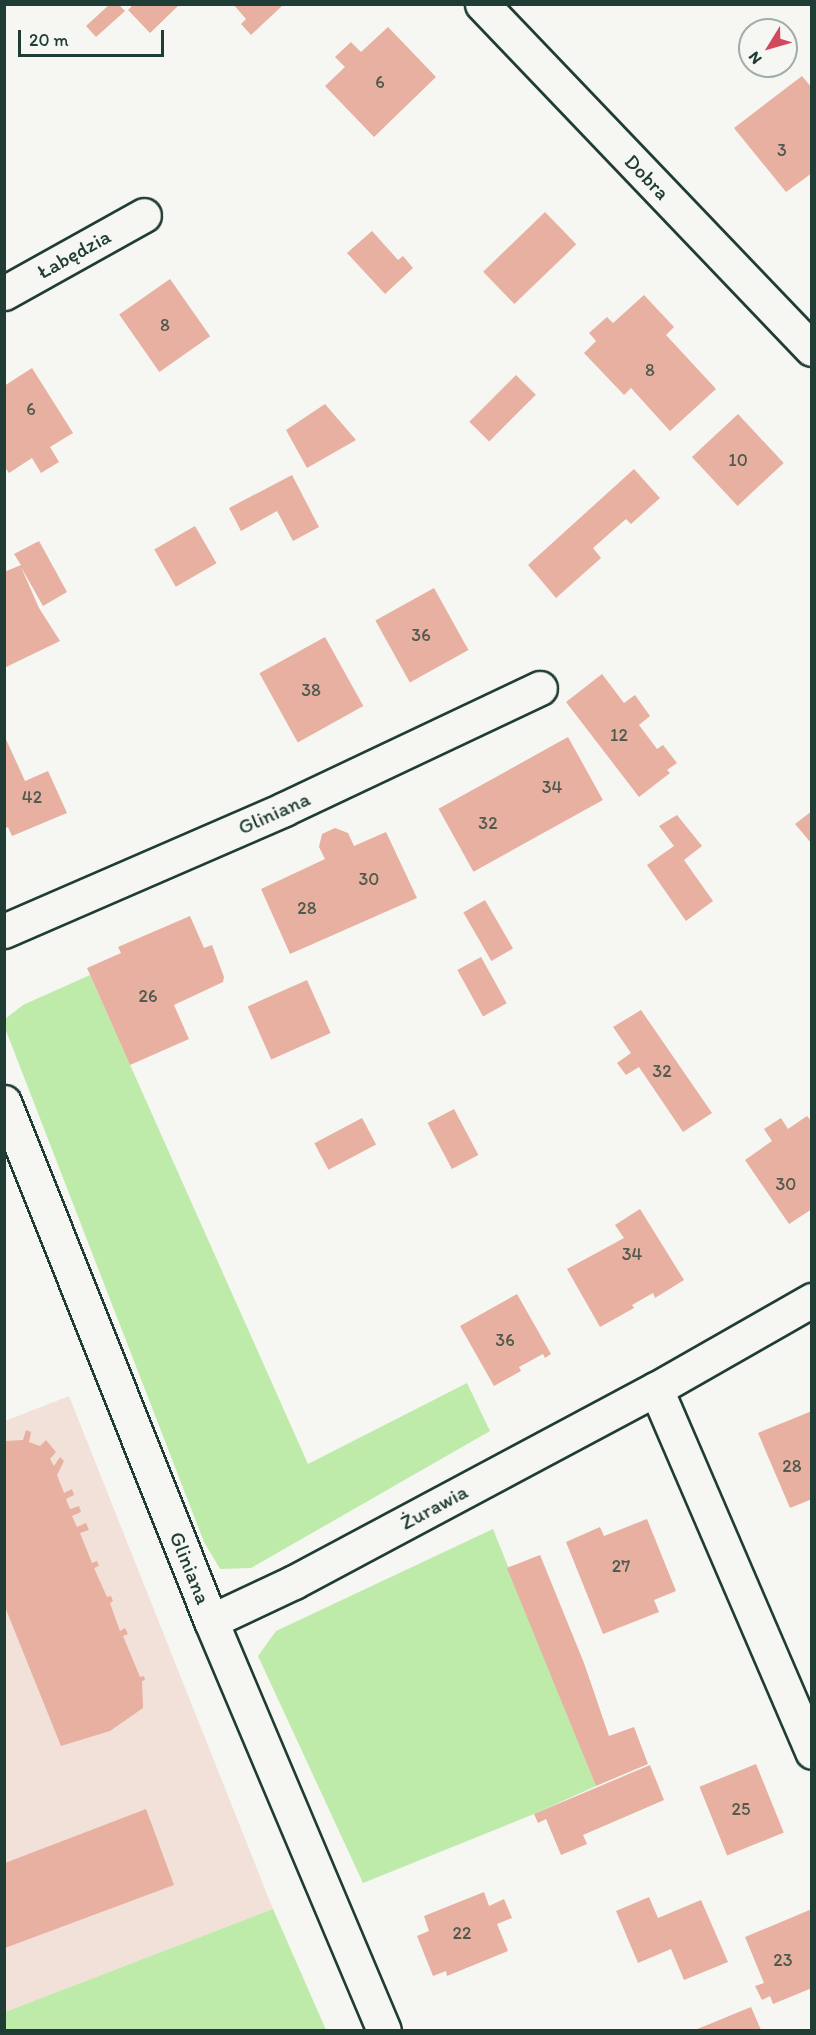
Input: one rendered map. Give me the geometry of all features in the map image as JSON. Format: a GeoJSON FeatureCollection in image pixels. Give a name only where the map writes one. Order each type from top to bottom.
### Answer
{"type":"FeatureCollection","features":[{"type":"Feature","properties":{"kind":"street","name":"Dobra"},"geometry":{"type":"LineString","coordinates":[[483,4],[812,349]]}},
{"type":"Feature","properties":{"kind":"street","name":"Łabędzia"},"geometry":{"type":"LineString","coordinates":[[4,293],[144,215]]}},
{"type":"Feature","properties":{"kind":"street","name":"Gliniana"},"geometry":{"type":"LineString","coordinates":[[4,931],[284,809],[540,688]]}},
{"type":"Feature","properties":{"kind":"street","name":"Gliniana"},"geometry":{"type":"LineString","coordinates":[[4,1102],[211,1621],[384,2031]]}},
{"type":"Feature","properties":{"kind":"street","name":"Żurawia"},"geometry":{"type":"LineString","coordinates":[[211,1621],[294,1582],[656,1389],[812,1300]]}},
{"type":"Feature","properties":{"kind":"street"},"geometry":{"type":"LineString","coordinates":[[656,1389],[812,1752]]}},
{"type":"Feature","properties":{"kind":"shaded area"},"geometry":{"type":"Polygon","coordinates":[[[69,1396],[273,1909],[5,2012],[5,1421],[69,1396]]]}},
{"type":"Feature","properties":{"kind":"green space"},"geometry":{"type":"Polygon","coordinates":[[[90,975],[308,1464],[467,1383],[490,1431],[251,1568],[220,1569],[204,1542],[5,1028],[5,1019],[23,1005],[90,975]]]}},
{"type":"Feature","properties":{"kind":"green space"},"geometry":{"type":"Polygon","coordinates":[[[493,1529],[596,1786],[534,1814],[363,1883],[258,1656],[276,1631],[493,1529]]]}},
{"type":"Feature","properties":{"kind":"green space"},"geometry":{"type":"Polygon","coordinates":[[[273,1909],[326,2030],[5,2030],[5,2012],[273,1909]]]}},
{"type":"Feature","properties":{"kind":"building"},"geometry":{"type":"Polygon","coordinates":[[[110,4],[118,4],[125,11],[96,37],[86,26],[110,4]]]}},
{"type":"Feature","properties":{"kind":"building"},"geometry":{"type":"Polygon","coordinates":[[[134,4],[176,4],[178,6],[150,33],[128,10],[134,4]]]}},
{"type":"Feature","properties":{"kind":"building"},"geometry":{"type":"Polygon","coordinates":[[[233,4],[284,4],[251,35],[241,24],[246,19],[233,4]]]}},
{"type":"Feature","properties":{"kind":"building"},"geometry":{"type":"Polygon","coordinates":[[[388,27],[436,77],[374,137],[325,86],[345,67],[335,57],[351,42],[361,52],[388,27]]]}},
{"type":"Feature","properties":{"kind":"building"},"geometry":{"type":"Polygon","coordinates":[[[802,76],[812,88],[812,173],[786,192],[734,128],[802,76]]]}},
{"type":"Feature","properties":{"kind":"building"},"geometry":{"type":"Polygon","coordinates":[[[545,212],[576,244],[514,304],[483,272],[545,212]]]}},
{"type":"Feature","properties":{"kind":"building"},"geometry":{"type":"Polygon","coordinates":[[[372,231],[398,260],[403,256],[413,268],[385,294],[347,253],[372,231]]]}},
{"type":"Feature","properties":{"kind":"building"},"geometry":{"type":"Polygon","coordinates":[[[170,279],[210,336],[159,372],[119,315],[170,279]]]}},
{"type":"Feature","properties":{"kind":"building"},"geometry":{"type":"Polygon","coordinates":[[[644,295],[674,327],[666,335],[716,389],[670,431],[631,388],[624,395],[584,353],[596,341],[589,333],[607,317],[613,323],[644,295]]]}},
{"type":"Feature","properties":{"kind":"building"},"geometry":{"type":"Polygon","coordinates":[[[32,368],[73,433],[50,447],[59,462],[41,473],[32,458],[9,473],[4,466],[4,386],[32,368]]]}},
{"type":"Feature","properties":{"kind":"building"},"geometry":{"type":"Polygon","coordinates":[[[516,375],[536,395],[489,441],[469,422],[516,375]]]}},
{"type":"Feature","properties":{"kind":"building"},"geometry":{"type":"Polygon","coordinates":[[[325,404],[356,440],[307,468],[286,430],[325,404]]]}},
{"type":"Feature","properties":{"kind":"building"},"geometry":{"type":"Polygon","coordinates":[[[738,414],[784,463],[738,506],[692,457],[738,414]]]}},
{"type":"Feature","properties":{"kind":"building"},"geometry":{"type":"Polygon","coordinates":[[[634,469],[660,498],[631,524],[626,519],[593,548],[601,558],[556,598],[528,565],[634,469]]]}},
{"type":"Feature","properties":{"kind":"building"},"geometry":{"type":"Polygon","coordinates":[[[292,475],[319,527],[293,541],[277,511],[241,531],[229,508],[292,475]]]}},
{"type":"Feature","properties":{"kind":"building"},"geometry":{"type":"Polygon","coordinates":[[[195,526],[216,563],[176,587],[154,550],[195,526]]]}},
{"type":"Feature","properties":{"kind":"building"},"geometry":{"type":"Polygon","coordinates":[[[39,541],[67,592],[43,606],[21,567],[39,608],[60,641],[4,668],[4,572],[21,565],[14,554],[39,541]]]}},
{"type":"Feature","properties":{"kind":"building"},"geometry":{"type":"Polygon","coordinates":[[[434,588],[468,650],[410,683],[375,620],[434,588]]]}},
{"type":"Feature","properties":{"kind":"building"},"geometry":{"type":"Polygon","coordinates":[[[325,637],[363,706],[298,742],[259,673],[325,637]]]}},
{"type":"Feature","properties":{"kind":"building"},"geometry":{"type":"Polygon","coordinates":[[[602,674],[624,703],[635,695],[650,716],[639,725],[657,749],[663,745],[677,763],[667,770],[670,773],[639,797],[566,702],[602,674]]]}},
{"type":"Feature","properties":{"kind":"building"},"geometry":{"type":"Polygon","coordinates":[[[4,735],[25,781],[48,771],[67,813],[12,836],[8,827],[4,829],[4,735]]]}},
{"type":"Feature","properties":{"kind":"building"},"geometry":{"type":"Polygon","coordinates":[[[568,737],[603,800],[473,872],[439,809],[568,737]]]}},
{"type":"Feature","properties":{"kind":"building"},"geometry":{"type":"Polygon","coordinates":[[[812,811],[812,844],[795,824],[812,811]]]}},
{"type":"Feature","properties":{"kind":"building"},"geometry":{"type":"Polygon","coordinates":[[[677,815],[702,846],[684,860],[713,901],[686,921],[647,865],[674,846],[659,826],[677,815]]]}},
{"type":"Feature","properties":{"kind":"building"},"geometry":{"type":"Polygon","coordinates":[[[335,828],[348,833],[354,846],[386,832],[417,898],[290,954],[261,889],[325,859],[319,847],[322,834],[335,828]]]}},
{"type":"Feature","properties":{"kind":"building"},"geometry":{"type":"Polygon","coordinates":[[[485,900],[513,948],[491,961],[463,912],[485,900]]]}},
{"type":"Feature","properties":{"kind":"building"},"geometry":{"type":"Polygon","coordinates":[[[190,916],[204,948],[212,945],[224,977],[223,982],[174,1005],[189,1039],[130,1065],[87,968],[121,953],[118,947],[190,916]]]}},
{"type":"Feature","properties":{"kind":"building"},"geometry":{"type":"Polygon","coordinates":[[[481,957],[507,1003],[483,1016],[457,970],[481,957]]]}},
{"type":"Feature","properties":{"kind":"building"},"geometry":{"type":"Polygon","coordinates":[[[307,980],[331,1033],[271,1059],[248,1006],[307,980]]]}},
{"type":"Feature","properties":{"kind":"building"},"geometry":{"type":"Polygon","coordinates":[[[641,1010],[712,1113],[683,1132],[639,1067],[626,1075],[617,1063],[631,1053],[613,1027],[641,1010]]]}},
{"type":"Feature","properties":{"kind":"building"},"geometry":{"type":"Polygon","coordinates":[[[454,1109],[478,1155],[452,1169],[428,1123],[454,1109]]]}},
{"type":"Feature","properties":{"kind":"building"},"geometry":{"type":"Polygon","coordinates":[[[807,1116],[812,1122],[812,1209],[789,1224],[745,1160],[772,1141],[764,1129],[781,1118],[788,1129],[807,1116]]]}},
{"type":"Feature","properties":{"kind":"building"},"geometry":{"type":"Polygon","coordinates":[[[362,1118],[376,1144],[328,1170],[314,1143],[362,1118]]]}},
{"type":"Feature","properties":{"kind":"building"},"geometry":{"type":"Polygon","coordinates":[[[640,1209],[684,1280],[655,1298],[653,1293],[632,1305],[634,1308],[600,1327],[567,1269],[624,1238],[615,1225],[640,1209]]]}},
{"type":"Feature","properties":{"kind":"building"},"geometry":{"type":"Polygon","coordinates":[[[517,1294],[551,1354],[545,1358],[543,1354],[519,1367],[521,1371],[494,1386],[460,1326],[517,1294]]]}},
{"type":"Feature","properties":{"kind":"building"},"geometry":{"type":"Polygon","coordinates":[[[812,1411],[812,1499],[790,1508],[758,1433],[812,1411]]]}},
{"type":"Feature","properties":{"kind":"building"},"geometry":{"type":"Polygon","coordinates":[[[26,1430],[31,1432],[29,1442],[40,1446],[46,1440],[56,1452],[50,1459],[54,1466],[60,1457],[64,1461],[57,1475],[64,1493],[72,1489],[74,1495],[66,1499],[70,1509],[79,1506],[81,1512],[72,1516],[77,1527],[86,1523],[89,1530],[80,1533],[92,1563],[97,1561],[99,1566],[94,1568],[107,1597],[111,1596],[113,1601],[110,1603],[120,1631],[125,1628],[128,1634],[123,1636],[140,1677],[144,1676],[145,1680],[142,1681],[143,1708],[110,1731],[61,1746],[5,1607],[5,1441],[23,1440],[26,1430]]]}},
{"type":"Feature","properties":{"kind":"building"},"geometry":{"type":"Polygon","coordinates":[[[647,1519],[676,1591],[654,1600],[659,1612],[603,1634],[566,1542],[600,1527],[604,1536],[647,1519]]]}},
{"type":"Feature","properties":{"kind":"building"},"geometry":{"type":"Polygon","coordinates":[[[540,1555],[584,1663],[609,1736],[634,1727],[648,1764],[596,1786],[507,1568],[540,1555]]]}},
{"type":"Feature","properties":{"kind":"building"},"geometry":{"type":"Polygon","coordinates":[[[756,1764],[784,1833],[727,1855],[699,1787],[756,1764]]]}},
{"type":"Feature","properties":{"kind":"building"},"geometry":{"type":"Polygon","coordinates":[[[650,1765],[664,1800],[583,1835],[587,1844],[561,1855],[546,1819],[538,1823],[534,1814],[650,1765]]]}},
{"type":"Feature","properties":{"kind":"building"},"geometry":{"type":"Polygon","coordinates":[[[146,1809],[174,1885],[5,1948],[5,1863],[146,1809]]]}},
{"type":"Feature","properties":{"kind":"building"},"geometry":{"type":"Polygon","coordinates":[[[484,1892],[489,1906],[504,1899],[512,1918],[497,1924],[508,1951],[447,1976],[446,1971],[433,1976],[417,1936],[429,1931],[424,1916],[484,1892]]]}},
{"type":"Feature","properties":{"kind":"building"},"geometry":{"type":"Polygon","coordinates":[[[649,1897],[658,1918],[701,1900],[728,1962],[684,1980],[671,1949],[638,1963],[616,1911],[649,1897]]]}},
{"type":"Feature","properties":{"kind":"building"},"geometry":{"type":"Polygon","coordinates":[[[812,1909],[812,1988],[773,2004],[770,1996],[762,2000],[755,1986],[764,1983],[745,1937],[812,1909]]]}},
{"type":"Feature","properties":{"kind":"building"},"geometry":{"type":"Polygon","coordinates":[[[751,2007],[761,2030],[695,2030],[751,2007]]]}}]}
